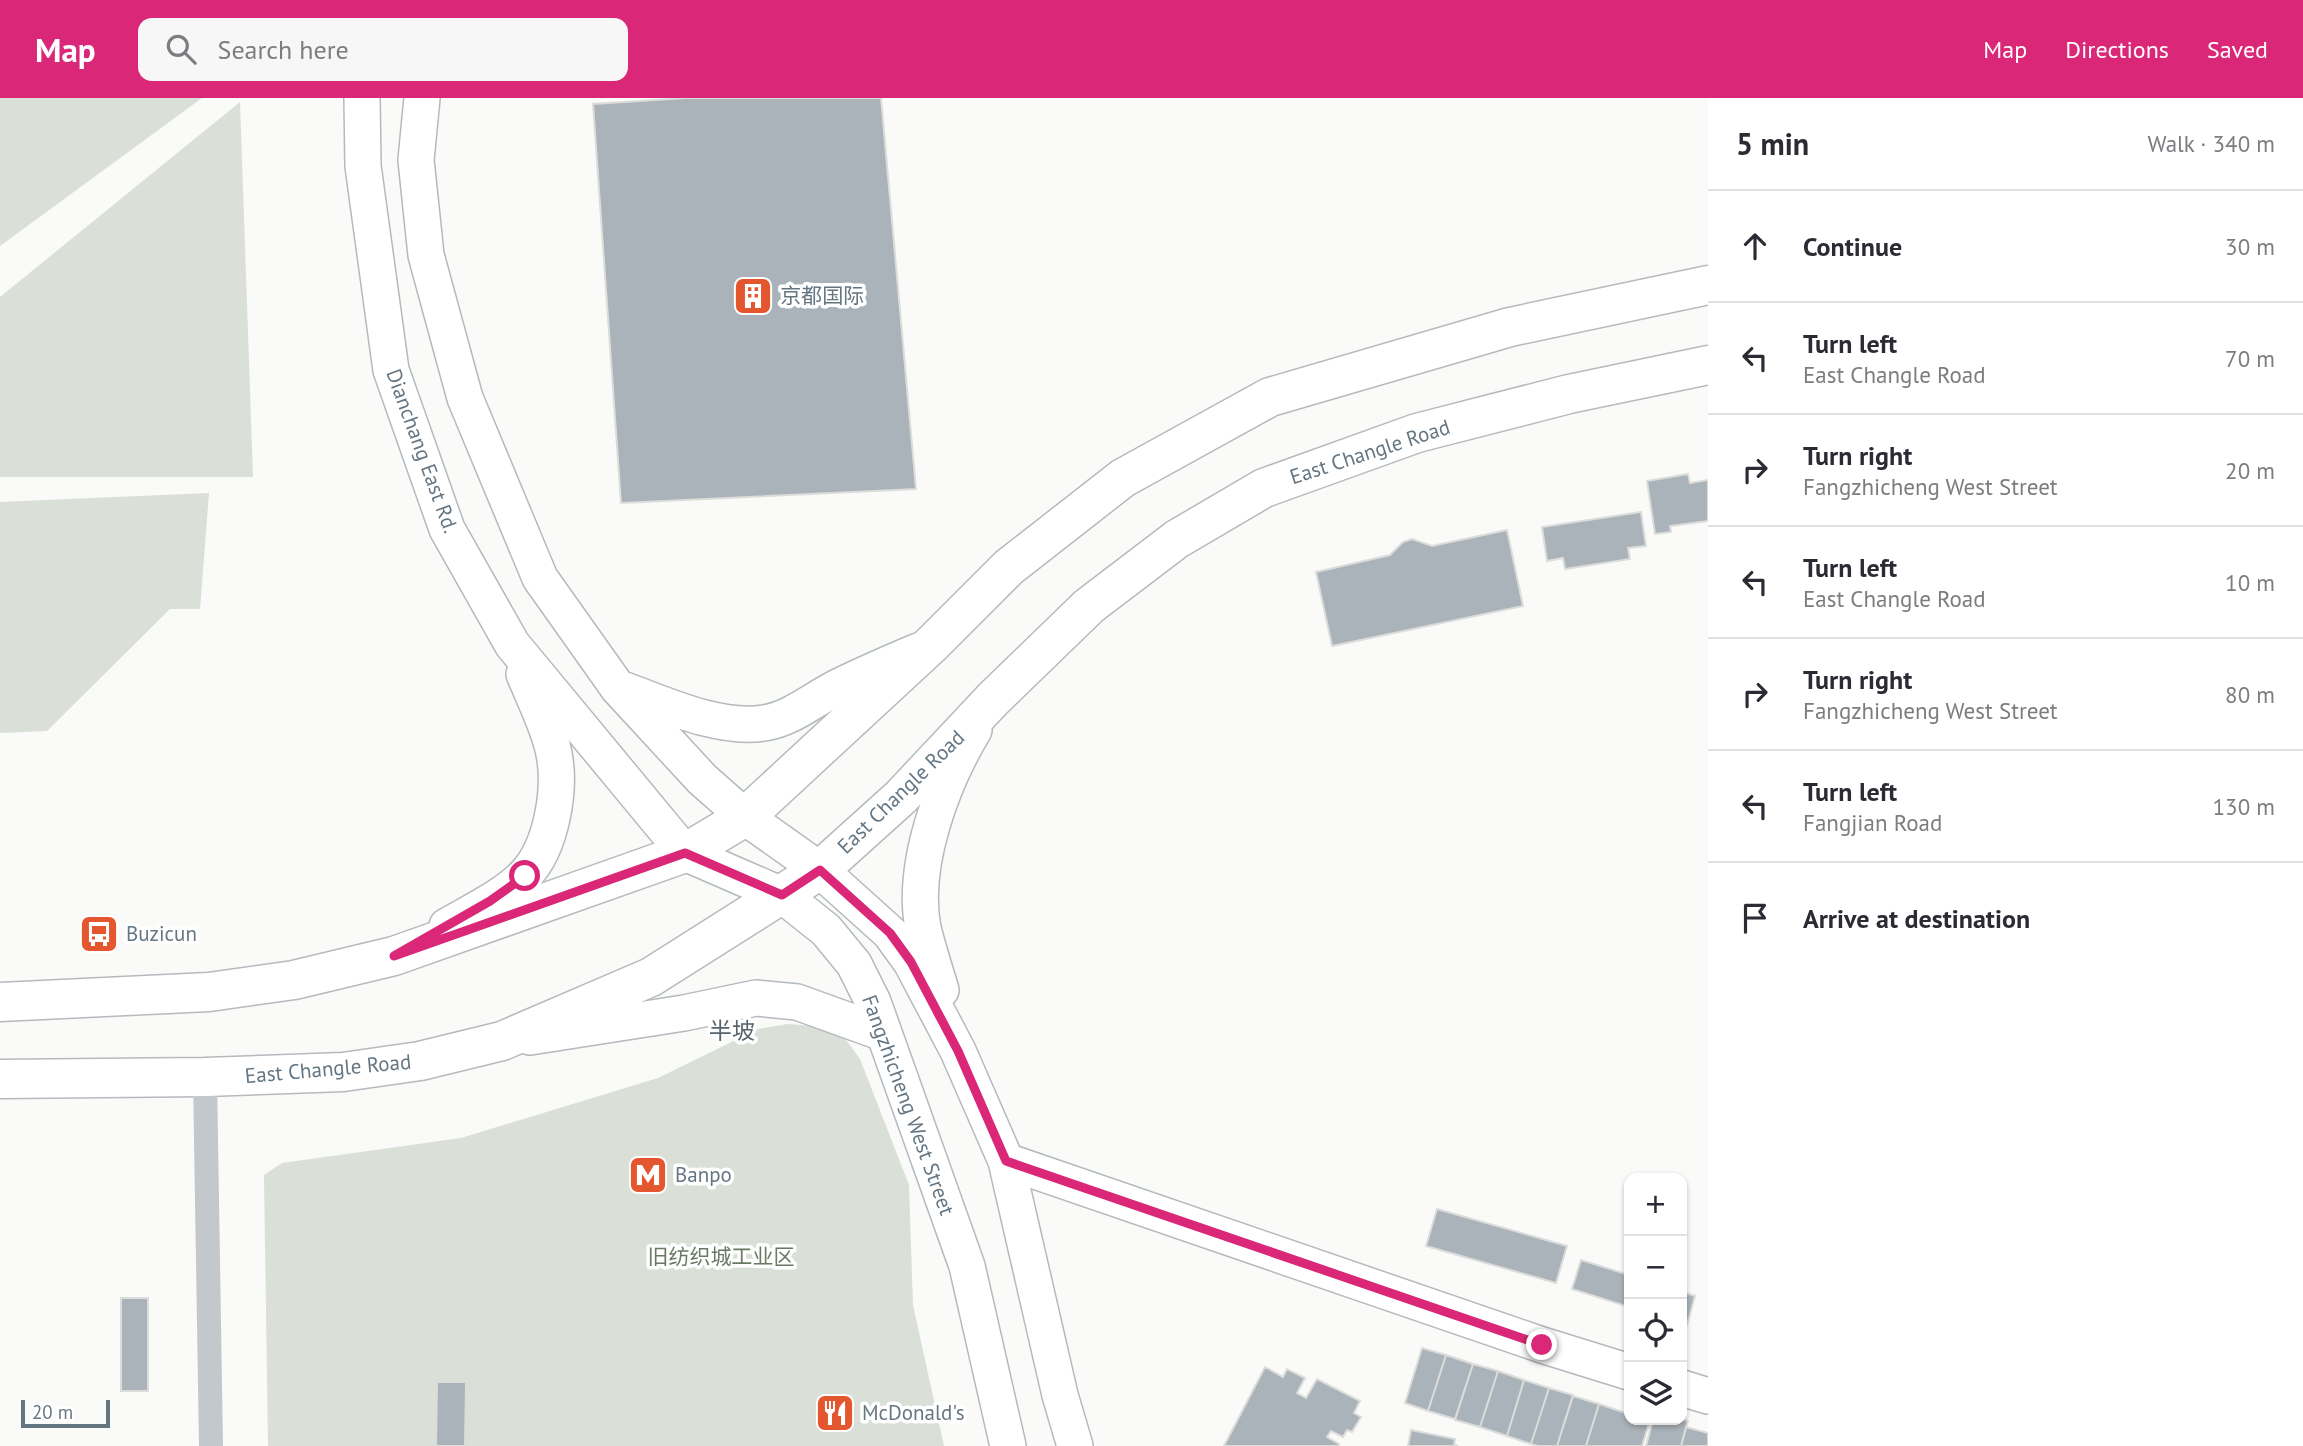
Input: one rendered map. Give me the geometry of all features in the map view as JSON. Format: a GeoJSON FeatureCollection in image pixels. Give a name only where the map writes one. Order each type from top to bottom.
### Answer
{"type":"FeatureCollection","features":[{"type":"Feature","properties":{"kind":"main road","name":"Dianchang East Rd."},"geometry":{"type":"LineString","coordinates":[[362,98],[363,166],[391,370],[447,529],[512,644],[685,853]]}},
{"type":"Feature","properties":{"kind":"main road"},"geometry":{"type":"LineString","coordinates":[[422,98],[416,160],[426,255],[466,398],[540,578],[618,688],[702,779],[745,817],[820,870],[890,933],[911,962],[958,1051],[1006,1161],[1060,1395],[1075,1446]]}},
{"type":"Feature","properties":{"kind":"main road"},"geometry":{"type":"LineString","coordinates":[[0,1002],[209,992],[294,980],[394,956],[685,853],[745,817],[931,645],[1009,567],[1123,478],[1270,397],[1510,327],[1708,285]]}},
{"type":"Feature","properties":{"kind":"main road","name":"East Changle Road"},"geometry":{"type":"LineString","coordinates":[[0,1079],[205,1077],[343,1072],[420,1061],[502,1041],[651,977],[820,870],[901,797],[993,699],[1089,606],[1177,539],[1264,488],[1417,433],[1569,394],[1708,365]]}},
{"type":"Feature","properties":{"kind":"main road"},"geometry":{"type":"LineString","coordinates":[[394,956],[490,901],[525,876],[546,843],[556,796],[553,749],[512,644]]}},
{"type":"Feature","properties":{"kind":"main road"},"geometry":{"type":"LineString","coordinates":[[618,688],[687,713],[735,723],[765,723],[793,713],[838,687],[931,645]]}},
{"type":"Feature","properties":{"kind":"main road"},"geometry":{"type":"LineString","coordinates":[[958,1051],[923,926],[922,886],[937,805],[958,756],[993,699]]}},
{"type":"Feature","properties":{"kind":"main road","name":"Fangzhicheng West Street"},"geometry":{"type":"LineString","coordinates":[[685,853],[782,895],[826,930],[854,964],[873,1002],[967,1266],[1008,1446]]}},
{"type":"Feature","properties":{"kind":"main road"},"geometry":{"type":"LineString","coordinates":[[502,1041],[684,1013],[756,998],[797,1002],[883,1033]]}},
{"type":"Feature","properties":{"kind":"main road"},"geometry":{"type":"LineString","coordinates":[[1006,1161],[1542,1345],[1624,1370]]}},
{"type":"Feature","properties":{"kind":"main road"},"geometry":{"type":"LineString","coordinates":[[1687,1390],[1708,1396]]}},
{"type":"Feature","properties":{"kind":"street"},"geometry":{"type":"LineString","coordinates":[[205,1077],[211,1446]]}},
{"type":"Feature","properties":{"kind":"green space"},"geometry":{"type":"Polygon","coordinates":[[[0,98],[202,98],[0,246],[0,98]]]}},
{"type":"Feature","properties":{"kind":"green space"},"geometry":{"type":"Polygon","coordinates":[[[240,102],[253,477],[0,477],[0,297],[240,102]]]}},
{"type":"Feature","properties":{"kind":"green space"},"geometry":{"type":"Polygon","coordinates":[[[209,493],[200,609],[170,609],[47,731],[0,733],[0,502],[209,493]]]}},
{"type":"Feature","properties":{"kind":"green space","name":"旧纺织城工业区"},"geometry":{"type":"Polygon","coordinates":[[[788,1024],[814,1026],[846,1040],[860,1059],[909,1185],[913,1305],[944,1446],[268,1446],[264,1175],[282,1163],[461,1138],[658,1078],[758,1029],[788,1024]]]}},
{"type":"Feature","properties":{"kind":"building","name":"京都国际"},"geometry":{"type":"Polygon","coordinates":[[[686,98],[881,98],[916,489],[621,503],[593,104],[686,98]]]}},
{"type":"Feature","properties":{"kind":"building"},"geometry":{"type":"Polygon","coordinates":[[[1688,474],[1690,483],[1708,480],[1708,521],[1670,526],[1671,532],[1655,534],[1647,481],[1688,474]]]}},
{"type":"Feature","properties":{"kind":"building"},"geometry":{"type":"Polygon","coordinates":[[[1641,512],[1646,546],[1628,548],[1630,559],[1565,569],[1563,558],[1547,561],[1542,527],[1641,512]]]}},
{"type":"Feature","properties":{"kind":"building"},"geometry":{"type":"Polygon","coordinates":[[[1507,530],[1523,606],[1332,646],[1316,572],[1390,555],[1403,542],[1412,539],[1432,546],[1507,530]]]}},
{"type":"Feature","properties":{"kind":"building"},"geometry":{"type":"Polygon","coordinates":[[[1437,1209],[1567,1246],[1556,1283],[1426,1246],[1437,1209]]]}},
{"type":"Feature","properties":{"kind":"building"},"geometry":{"type":"Polygon","coordinates":[[[1581,1260],[1624,1273],[1624,1305],[1572,1289],[1581,1260]]]}},
{"type":"Feature","properties":{"kind":"building"},"geometry":{"type":"Polygon","coordinates":[[[1687,1294],[1695,1296],[1687,1325],[1687,1294]]]}},
{"type":"Feature","properties":{"kind":"building"},"geometry":{"type":"Polygon","coordinates":[[[121,1298],[148,1298],[148,1391],[121,1391],[121,1298]]]}},
{"type":"Feature","properties":{"kind":"building"},"geometry":{"type":"Polygon","coordinates":[[[1422,1348],[1446,1355],[1428,1411],[1405,1403],[1422,1348]]]}},
{"type":"Feature","properties":{"kind":"building"},"geometry":{"type":"Polygon","coordinates":[[[1446,1355],[1473,1364],[1455,1419],[1428,1411],[1446,1355]]]}},
{"type":"Feature","properties":{"kind":"building"},"geometry":{"type":"Polygon","coordinates":[[[1473,1364],[1498,1371],[1480,1427],[1455,1420],[1473,1364]]]}},
{"type":"Feature","properties":{"kind":"building"},"geometry":{"type":"Polygon","coordinates":[[[1265,1367],[1283,1377],[1287,1369],[1305,1378],[1297,1393],[1306,1398],[1317,1379],[1360,1401],[1354,1413],[1361,1417],[1352,1432],[1347,1430],[1343,1437],[1331,1431],[1327,1437],[1339,1444],[1338,1446],[1224,1446],[1265,1367]]]}},
{"type":"Feature","properties":{"kind":"building"},"geometry":{"type":"Polygon","coordinates":[[[1498,1371],[1524,1380],[1507,1436],[1480,1427],[1498,1371]]]}},
{"type":"Feature","properties":{"kind":"building"},"geometry":{"type":"Polygon","coordinates":[[[1524,1380],[1549,1388],[1531,1444],[1507,1436],[1524,1380]]]}},
{"type":"Feature","properties":{"kind":"building"},"geometry":{"type":"Polygon","coordinates":[[[437,1382],[466,1382],[465,1446],[436,1446],[437,1382]]]}},
{"type":"Feature","properties":{"kind":"building"},"geometry":{"type":"Polygon","coordinates":[[[1549,1388],[1573,1395],[1557,1446],[1538,1446],[1531,1444],[1549,1388]]]}},
{"type":"Feature","properties":{"kind":"building"},"geometry":{"type":"Polygon","coordinates":[[[1573,1396],[1599,1404],[1586,1446],[1557,1446],[1573,1396]]]}},
{"type":"Feature","properties":{"kind":"building"},"geometry":{"type":"Polygon","coordinates":[[[1599,1404],[1624,1412],[1624,1425],[1648,1425],[1642,1446],[1586,1446],[1599,1404]]]}},
{"type":"Feature","properties":{"kind":"building"},"geometry":{"type":"Polygon","coordinates":[[[1652,1425],[1687,1425],[1681,1446],[1646,1446],[1652,1425]]]}},
{"type":"Feature","properties":{"kind":"building"},"geometry":{"type":"Polygon","coordinates":[[[1686,1427],[1708,1433],[1708,1446],[1681,1446],[1686,1427]]]}},
{"type":"Feature","properties":{"kind":"building"},"geometry":{"type":"Polygon","coordinates":[[[1411,1430],[1455,1439],[1454,1445],[1458,1446],[1408,1446],[1411,1430]]]}},
{"type":"Feature","properties":{"kind":"place","name":"京都国际"},"geometry":{"type":"Point","coordinates":[753,296]}},
{"type":"Feature","properties":{"kind":"place","name":"Buzicun"},"geometry":{"type":"Point","coordinates":[99,934]}},
{"type":"Feature","properties":{"kind":"place","name":"Banpo"},"geometry":{"type":"Point","coordinates":[648,1175]}},
{"type":"Feature","properties":{"kind":"place","name":"McDonald's"},"geometry":{"type":"Point","coordinates":[835,1413]}},
{"type":"Feature","properties":{"kind":"district","name":"半坡"},"geometry":{"type":"Point","coordinates":[732,1031]}},
{"type":"Feature","properties":{"kind":"route"},"geometry":{"type":"LineString","coordinates":[[525,876],[490,901],[394,956],[685,853],[782,895],[820,870],[890,933],[911,962],[958,1051],[1006,1161],[1542,1345]]}}]}
